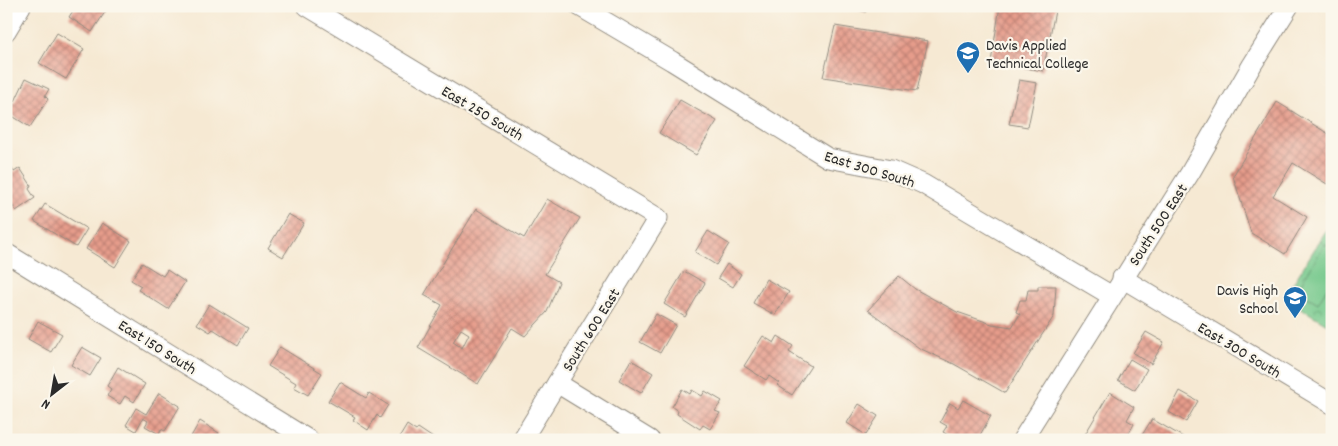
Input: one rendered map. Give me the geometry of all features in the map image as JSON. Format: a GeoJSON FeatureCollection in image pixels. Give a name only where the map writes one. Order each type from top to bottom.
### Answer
{"type":"FeatureCollection","features":[{"type":"Feature","properties":{"kind":"street"},"geometry":{"type":"LineString","coordinates":[[6,31],[21,6]]}},
{"type":"Feature","properties":{"kind":"street","name":"East 250 South"},"geometry":{"type":"LineString","coordinates":[[308,6],[658,218]]}},
{"type":"Feature","properties":{"kind":"street","name":"East 300 South"},"geometry":{"type":"LineString","coordinates":[[579,6],[828,158],[891,170],[923,184],[1112,296]]}},
{"type":"Feature","properties":{"kind":"street","name":"South 500 East"},"geometry":{"type":"LineString","coordinates":[[1022,440],[1122,278],[1190,173],[1252,65],[1290,6]]}},
{"type":"Feature","properties":{"kind":"street","name":"South 600 East"},"geometry":{"type":"LineString","coordinates":[[522,440],[658,218]]}},
{"type":"Feature","properties":{"kind":"street","name":"East 150 South"},"geometry":{"type":"LineString","coordinates":[[6,253],[309,440]]}},
{"type":"Feature","properties":{"kind":"street","name":"East 300 South"},"geometry":{"type":"LineString","coordinates":[[1122,278],[1332,404]]}},
{"type":"Feature","properties":{"kind":"street"},"geometry":{"type":"LineString","coordinates":[[557,382],[650,440]]}},
{"type":"Feature","properties":{"kind":"green space"},"geometry":{"type":"Polygon","coordinates":[[[1332,221],[1332,327],[1284,298],[1332,221]]]}},
{"type":"Feature","properties":{"kind":"green space"},"geometry":{"type":"Polygon","coordinates":[[[1325,244],[1332,248],[1332,280],[1318,303],[1297,290],[1325,244]]]}},
{"type":"Feature","properties":{"kind":"building"},"geometry":{"type":"Polygon","coordinates":[[[76,6],[109,6],[92,32],[69,17],[76,6]]]}},
{"type":"Feature","properties":{"kind":"building"},"geometry":{"type":"Polygon","coordinates":[[[842,6],[867,6],[866,12],[842,6]]]}},
{"type":"Feature","properties":{"kind":"building"},"geometry":{"type":"Polygon","coordinates":[[[1000,6],[1056,6],[1043,71],[991,62],[1000,6]]]}},
{"type":"Feature","properties":{"kind":"building"},"geometry":{"type":"Polygon","coordinates":[[[835,26],[928,41],[917,91],[823,77],[835,26]]]}},
{"type":"Feature","properties":{"kind":"building"},"geometry":{"type":"Polygon","coordinates":[[[57,33],[84,49],[66,79],[39,63],[57,33]]]}},
{"type":"Feature","properties":{"kind":"building"},"geometry":{"type":"Polygon","coordinates":[[[26,78],[49,89],[45,96],[48,99],[30,127],[9,114],[26,78]]]}},
{"type":"Feature","properties":{"kind":"building"},"geometry":{"type":"Polygon","coordinates":[[[1019,80],[1037,83],[1028,127],[1009,124],[1019,80]]]}},
{"type":"Feature","properties":{"kind":"building"},"geometry":{"type":"Polygon","coordinates":[[[680,100],[717,121],[696,155],[659,133],[680,100]]]}},
{"type":"Feature","properties":{"kind":"building"},"geometry":{"type":"Polygon","coordinates":[[[1277,102],[1332,136],[1332,176],[1327,184],[1293,163],[1273,196],[1307,217],[1285,254],[1251,233],[1233,176],[1277,102]]]}},
{"type":"Feature","properties":{"kind":"building"},"geometry":{"type":"Polygon","coordinates":[[[6,160],[14,172],[20,168],[31,185],[29,189],[35,198],[16,211],[6,196],[6,160]]]}},
{"type":"Feature","properties":{"kind":"building"},"geometry":{"type":"Polygon","coordinates":[[[547,199],[580,218],[545,274],[559,282],[547,312],[525,336],[512,328],[478,384],[418,348],[442,305],[424,295],[476,209],[524,238],[547,199]],[[461,329],[453,342],[462,348],[469,334],[461,329]]]}},
{"type":"Feature","properties":{"kind":"building"},"geometry":{"type":"Polygon","coordinates":[[[45,204],[87,229],[76,247],[34,221],[45,204]]]}},
{"type":"Feature","properties":{"kind":"building"},"geometry":{"type":"Polygon","coordinates":[[[288,214],[304,223],[283,257],[268,248],[288,214]]]}},
{"type":"Feature","properties":{"kind":"building"},"geometry":{"type":"Polygon","coordinates":[[[102,223],[131,241],[115,267],[86,249],[102,223]]]}},
{"type":"Feature","properties":{"kind":"building"},"geometry":{"type":"Polygon","coordinates":[[[708,231],[729,244],[716,265],[695,252],[708,231]]]}},
{"type":"Feature","properties":{"kind":"building"},"geometry":{"type":"Polygon","coordinates":[[[142,263],[163,276],[167,270],[185,282],[168,309],[138,290],[141,286],[131,280],[142,263]]]}},
{"type":"Feature","properties":{"kind":"building"},"geometry":{"type":"Polygon","coordinates":[[[727,264],[741,274],[733,287],[718,278],[727,264]]]}},
{"type":"Feature","properties":{"kind":"building"},"geometry":{"type":"Polygon","coordinates":[[[684,271],[705,283],[685,317],[664,304],[684,271]]]}},
{"type":"Feature","properties":{"kind":"building"},"geometry":{"type":"Polygon","coordinates":[[[899,276],[915,289],[957,312],[992,324],[1012,327],[1020,314],[1016,312],[1020,300],[1026,300],[1028,290],[1038,290],[1038,286],[1056,286],[1054,316],[1005,393],[954,364],[919,348],[868,310],[899,276]]]}},
{"type":"Feature","properties":{"kind":"building"},"geometry":{"type":"Polygon","coordinates":[[[766,279],[789,292],[775,315],[753,303],[766,279]]]}},
{"type":"Feature","properties":{"kind":"building"},"geometry":{"type":"Polygon","coordinates":[[[209,304],[248,328],[238,345],[213,329],[210,332],[197,324],[209,304]]]}},
{"type":"Feature","properties":{"kind":"building"},"geometry":{"type":"Polygon","coordinates":[[[656,314],[676,325],[660,353],[640,342],[656,314]]]}},
{"type":"Feature","properties":{"kind":"building"},"geometry":{"type":"Polygon","coordinates":[[[38,321],[62,334],[51,352],[28,339],[38,321]]]}},
{"type":"Feature","properties":{"kind":"building"},"geometry":{"type":"Polygon","coordinates":[[[1146,332],[1164,342],[1151,364],[1133,353],[1146,332]]]}},
{"type":"Feature","properties":{"kind":"building"},"geometry":{"type":"Polygon","coordinates":[[[763,336],[774,343],[778,336],[793,346],[789,352],[811,366],[792,395],[777,385],[779,383],[769,376],[766,380],[744,366],[763,336]]]}},
{"type":"Feature","properties":{"kind":"building"},"geometry":{"type":"Polygon","coordinates":[[[82,347],[101,358],[90,376],[71,365],[82,347]]]}},
{"type":"Feature","properties":{"kind":"building"},"geometry":{"type":"Polygon","coordinates":[[[280,347],[322,373],[308,395],[294,387],[296,383],[268,366],[280,347]]]}},
{"type":"Feature","properties":{"kind":"building"},"geometry":{"type":"Polygon","coordinates":[[[1130,359],[1147,369],[1135,390],[1118,380],[1130,359]]]}},
{"type":"Feature","properties":{"kind":"building"},"geometry":{"type":"Polygon","coordinates":[[[631,360],[653,373],[641,393],[619,380],[631,360]]]}},
{"type":"Feature","properties":{"kind":"building"},"geometry":{"type":"Polygon","coordinates":[[[118,367],[145,384],[134,402],[125,396],[120,404],[107,396],[111,389],[107,386],[118,367]]]}},
{"type":"Feature","properties":{"kind":"building"},"geometry":{"type":"Polygon","coordinates":[[[340,382],[366,398],[369,393],[388,405],[380,418],[377,415],[368,430],[353,420],[355,417],[328,401],[340,382]]]}},
{"type":"Feature","properties":{"kind":"building"},"geometry":{"type":"Polygon","coordinates":[[[682,389],[690,394],[692,390],[702,396],[705,391],[722,401],[715,411],[720,413],[710,429],[703,425],[700,429],[677,414],[678,411],[672,407],[682,389]]]}},
{"type":"Feature","properties":{"kind":"building"},"geometry":{"type":"Polygon","coordinates":[[[1180,391],[1198,401],[1186,422],[1169,412],[1180,391]]]}},
{"type":"Feature","properties":{"kind":"building"},"geometry":{"type":"Polygon","coordinates":[[[1110,392],[1134,407],[1127,420],[1134,424],[1125,440],[1114,437],[1112,440],[1089,440],[1084,436],[1110,392]]]}},
{"type":"Feature","properties":{"kind":"building"},"geometry":{"type":"Polygon","coordinates":[[[159,393],[180,406],[165,431],[161,429],[159,434],[145,426],[148,421],[143,418],[136,431],[126,425],[136,408],[146,414],[159,393]]]}},
{"type":"Feature","properties":{"kind":"building"},"geometry":{"type":"Polygon","coordinates":[[[963,400],[991,416],[977,440],[956,440],[943,432],[947,426],[940,422],[950,403],[958,408],[963,400]]]}},
{"type":"Feature","properties":{"kind":"building"},"geometry":{"type":"Polygon","coordinates":[[[859,404],[878,416],[866,435],[847,423],[859,404]]]}},
{"type":"Feature","properties":{"kind":"building"},"geometry":{"type":"Polygon","coordinates":[[[1152,419],[1183,437],[1181,440],[1139,440],[1152,419]]]}},
{"type":"Feature","properties":{"kind":"building"},"geometry":{"type":"Polygon","coordinates":[[[200,421],[219,433],[215,440],[189,440],[200,421]]]}},
{"type":"Feature","properties":{"kind":"building"},"geometry":{"type":"Polygon","coordinates":[[[407,425],[416,431],[418,428],[436,440],[398,440],[407,425]]]}},
{"type":"Feature","properties":{"kind":"place","name":"Davis Applied Technical College"},"geometry":{"type":"Point","coordinates":[968,74]}},
{"type":"Feature","properties":{"kind":"place","name":"Davis High School"},"geometry":{"type":"Point","coordinates":[1295,319]}}]}
